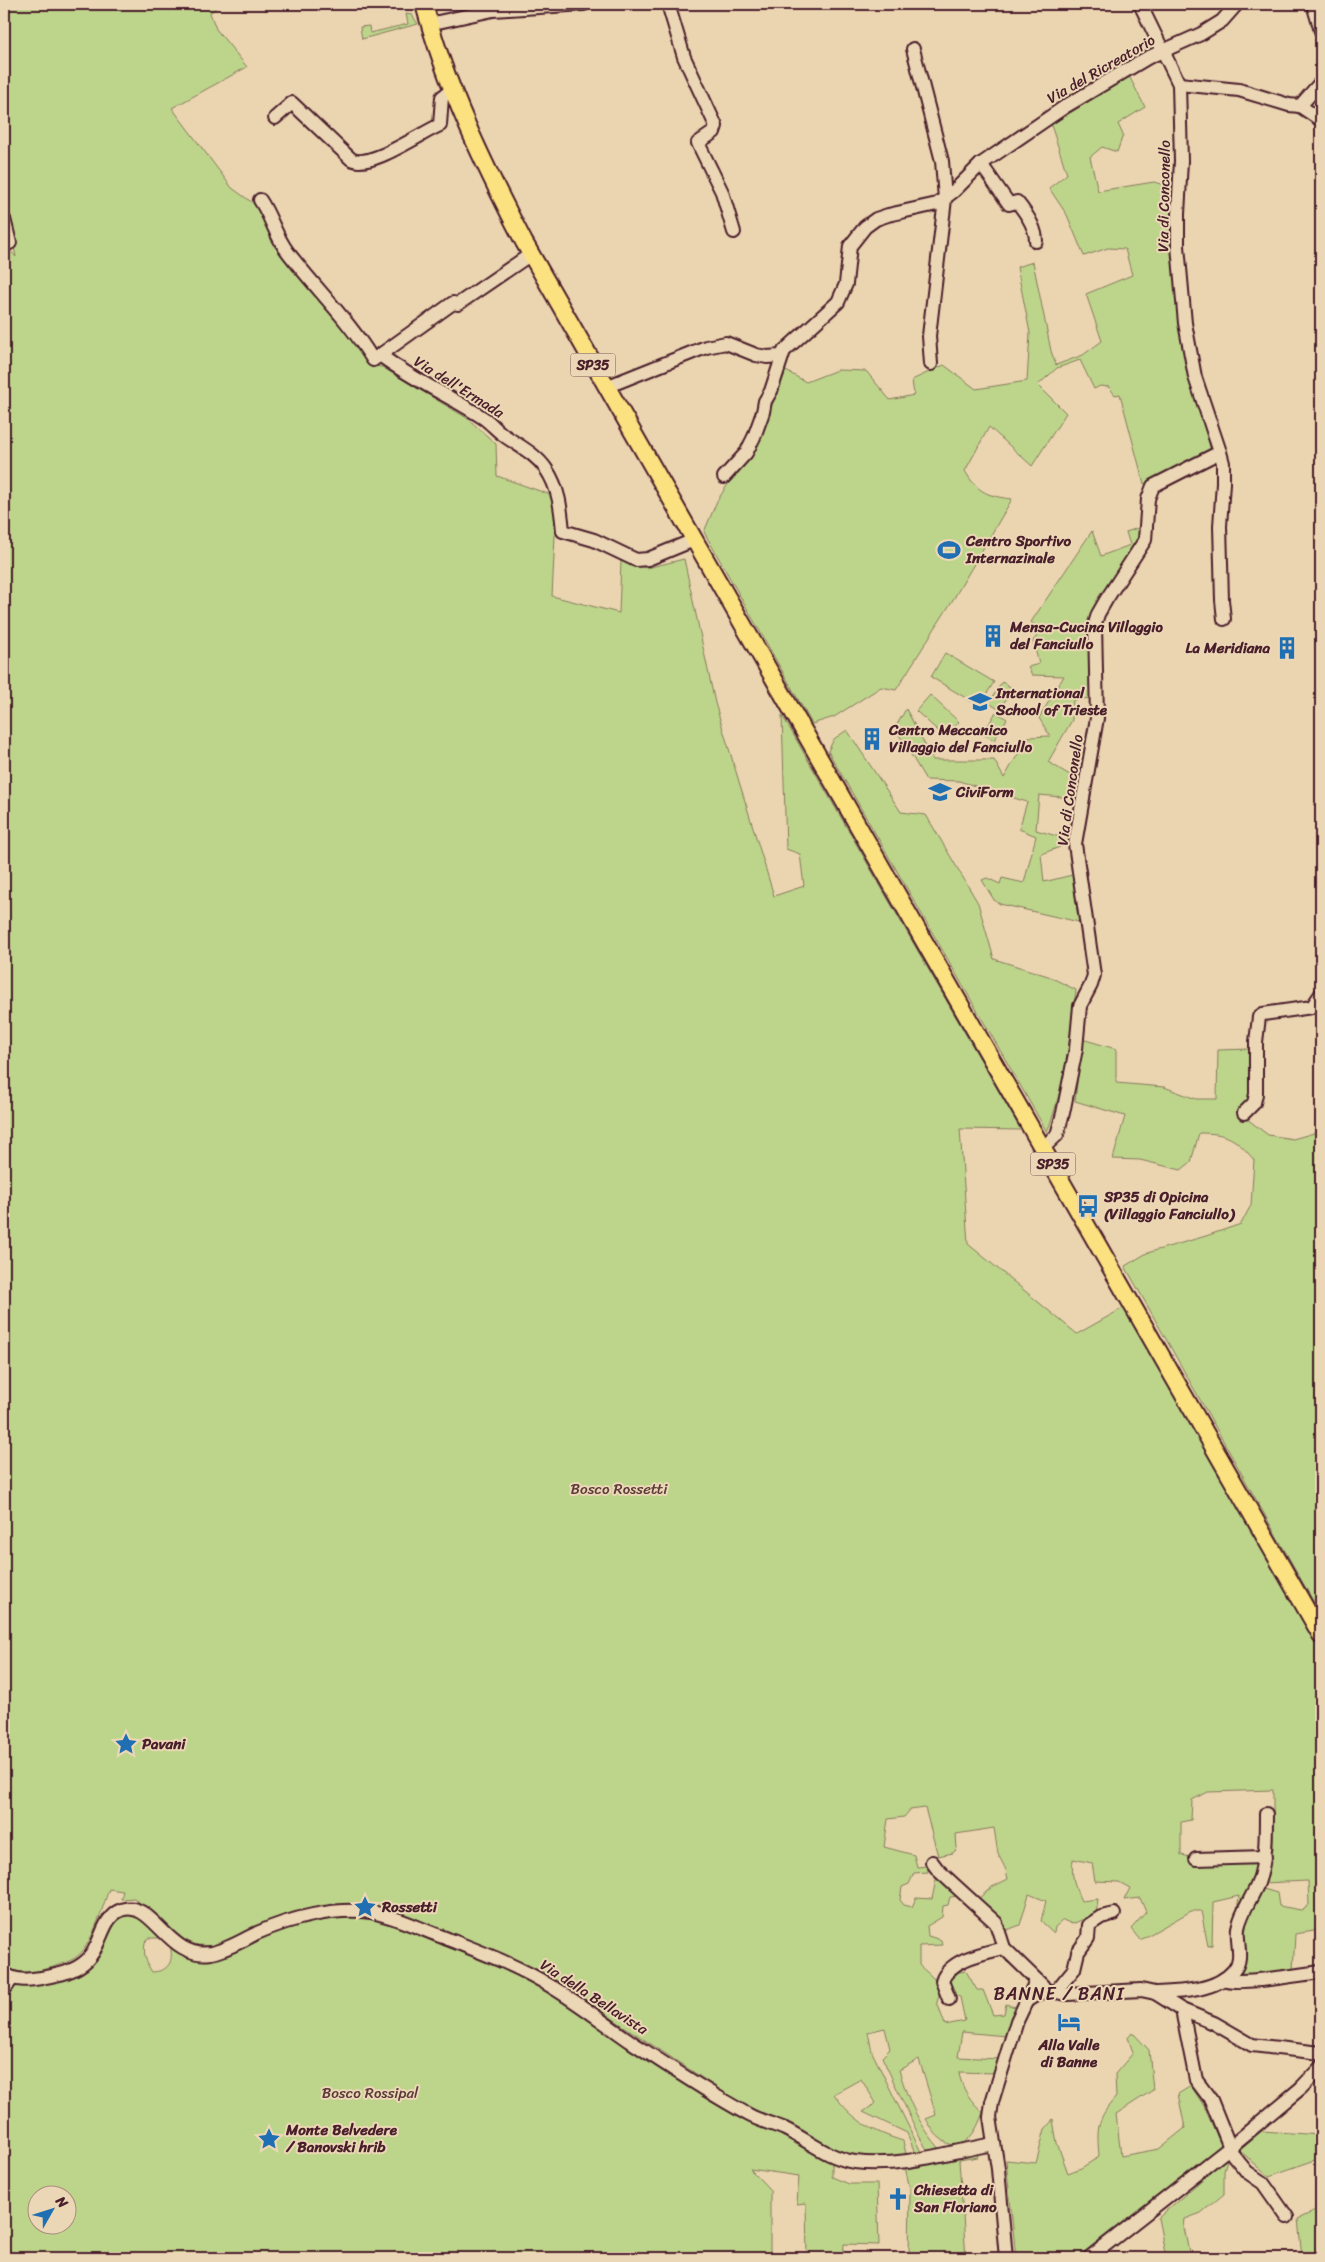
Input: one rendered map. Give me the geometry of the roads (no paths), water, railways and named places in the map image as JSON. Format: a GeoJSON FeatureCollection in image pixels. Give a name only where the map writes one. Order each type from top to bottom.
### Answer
{"type":"FeatureCollection","features":[{"type":"Feature","properties":{"kind":"main road","name":"SP35"},"geometry":{"type":"LineString","coordinates":[[424,4],[429,24],[453,89],[498,192],[531,254],[1321,1636]]}},
{"type":"Feature","properties":{"kind":"street"},"geometry":{"type":"LineString","coordinates":[[429,24],[466,14],[520,5],[584,4]]}},
{"type":"Feature","properties":{"kind":"street"},"geometry":{"type":"LineString","coordinates":[[668,4],[684,57],[716,126],[714,132],[698,143],[722,192],[734,232]]}},
{"type":"Feature","properties":{"kind":"street","name":"Via di Conconello"},"geometry":{"type":"LineString","coordinates":[[1140,4],[1179,84],[1181,160],[1178,246],[1185,323],[1195,377],[1223,463],[1224,482],[1220,526],[1224,619]]}},
{"type":"Feature","properties":{"kind":"street","name":"Via del Ricreatorio"},"geometry":{"type":"LineString","coordinates":[[724,477],[746,453],[754,437],[782,356],[838,302],[846,284],[850,246],[865,227],[876,219],[937,204],[945,199],[980,164],[1066,106],[1126,69],[1201,34],[1222,21],[1238,4]]}},
{"type":"Feature","properties":{"kind":"street"},"geometry":{"type":"LineString","coordinates":[[1313,4],[1321,31]]}},
{"type":"Feature","properties":{"kind":"street"},"geometry":{"type":"LineString","coordinates":[[913,49],[942,161],[945,199],[929,336],[931,364]]}},
{"type":"Feature","properties":{"kind":"street"},"geometry":{"type":"LineString","coordinates":[[1300,106],[1321,82]]}},
{"type":"Feature","properties":{"kind":"street"},"geometry":{"type":"LineString","coordinates":[[1179,84],[1239,90],[1289,106],[1300,106],[1321,120]]}},
{"type":"Feature","properties":{"kind":"street"},"geometry":{"type":"LineString","coordinates":[[275,118],[292,103],[350,159],[361,162],[399,148],[440,125],[442,98],[453,89]]}},
{"type":"Feature","properties":{"kind":"street"},"geometry":{"type":"LineString","coordinates":[[980,164],[1009,204],[1017,202],[1021,207],[1036,232],[1036,241]]}},
{"type":"Feature","properties":{"kind":"street","name":"Via dell'Ermada"},"geometry":{"type":"LineString","coordinates":[[260,200],[268,212],[276,237],[334,306],[373,360],[453,303],[458,304],[531,254]]}},
{"type":"Feature","properties":{"kind":"street"},"geometry":{"type":"LineString","coordinates":[[4,219],[10,243]]}},
{"type":"Feature","properties":{"kind":"street"},"geometry":{"type":"LineString","coordinates":[[606,387],[706,347],[726,344],[767,357],[782,356]]}},
{"type":"Feature","properties":{"kind":"street","name":"Via dell'Ermada"},"geometry":{"type":"LineString","coordinates":[[380,355],[406,375],[483,418],[496,427],[502,435],[536,458],[546,469],[555,486],[561,505],[563,531],[594,540],[636,560],[648,560],[694,540]]}},
{"type":"Feature","properties":{"kind":"street","name":"Via di Conconello"},"geometry":{"type":"LineString","coordinates":[[1043,1148],[1057,1135],[1076,1049],[1080,1006],[1092,985],[1094,975],[1075,844],[1097,718],[1095,631],[1098,614],[1145,540],[1148,499],[1152,486],[1220,452]]}},
{"type":"Feature","properties":{"kind":"street"},"geometry":{"type":"LineString","coordinates":[[1244,1113],[1254,1103],[1256,1094],[1256,1042],[1259,1017],[1262,1014],[1312,1008],[1321,994]]}},
{"type":"Feature","properties":{"kind":"street"},"geometry":{"type":"LineString","coordinates":[[932,1862],[938,1870],[996,1923],[1004,1948],[1036,1981],[1053,1991],[1068,1994],[1127,1990],[1175,1993],[1210,1986],[1224,1979],[1236,1969],[1238,1963],[1238,1925],[1258,1881],[1265,1857],[1266,1814]]}},
{"type":"Feature","properties":{"kind":"street"},"geometry":{"type":"LineString","coordinates":[[1196,1859],[1265,1857]]}},
{"type":"Feature","properties":{"kind":"street","name":"Via della Bellavista"},"geometry":{"type":"LineString","coordinates":[[8,1976],[28,1980],[50,1976],[78,1967],[91,1955],[107,1923],[114,1914],[124,1909],[136,1908],[142,1911],[176,1944],[201,1953],[217,1951],[275,1926],[294,1920],[343,1912],[375,1913],[463,1945],[536,1978],[707,2090],[750,2116],[790,2132],[823,2152],[857,2162],[900,2162],[993,2144]]}},
{"type":"Feature","properties":{"kind":"street"},"geometry":{"type":"LineString","coordinates":[[1028,2000],[1039,1993],[1053,1991],[1074,1969],[1078,1952],[1088,1938],[1089,1926],[1101,1917],[1114,1914]]}},
{"type":"Feature","properties":{"kind":"street"},"geometry":{"type":"LineString","coordinates":[[949,1999],[942,1981],[944,1976],[972,1958],[1004,1948]]}},
{"type":"Feature","properties":{"kind":"street"},"geometry":{"type":"LineString","coordinates":[[1224,1979],[1231,1982],[1245,1981],[1321,1972]]}},
{"type":"Feature","properties":{"kind":"street"},"geometry":{"type":"LineString","coordinates":[[4,1990],[8,1976]]}},
{"type":"Feature","properties":{"kind":"street"},"geometry":{"type":"LineString","coordinates":[[1006,2258],[998,2169],[990,2117],[992,2102],[1018,2021],[1036,1981]]}},
{"type":"Feature","properties":{"kind":"street"},"geometry":{"type":"LineString","coordinates":[[1155,1993],[1182,2010],[1214,2023],[1252,2045],[1321,2053]]}},
{"type":"Feature","properties":{"kind":"street"},"geometry":{"type":"LineString","coordinates":[[1182,2010],[1196,2080],[1211,2100],[1230,2148],[1238,2162],[1247,2172],[1263,2182],[1287,2217]]}},
{"type":"Feature","properties":{"kind":"street"},"geometry":{"type":"LineString","coordinates":[[1089,2258],[1230,2148],[1301,2088],[1321,2067]]}},
{"type":"Feature","properties":{"kind":"place","name":"Centro Sportivo Internazinale"},"geometry":{"type":"Point","coordinates":[949,550]}},
{"type":"Feature","properties":{"kind":"place","name":"Mensa-Cucina Villaggio del Fanciullo"},"geometry":{"type":"Point","coordinates":[993,636]}},
{"type":"Feature","properties":{"kind":"place","name":"La Meridiana"},"geometry":{"type":"Point","coordinates":[1287,648]}},
{"type":"Feature","properties":{"kind":"place","name":"International School of Trieste"},"geometry":{"type":"Point","coordinates":[980,702]}},
{"type":"Feature","properties":{"kind":"place","name":"Centro Meccanico Villaggio del Fanciullo"},"geometry":{"type":"Point","coordinates":[872,739]}},
{"type":"Feature","properties":{"kind":"place","name":"CiviForm"},"geometry":{"type":"Point","coordinates":[940,792]}},
{"type":"Feature","properties":{"kind":"place","name":"SP35 di Opicina (Villaggio Fanciullo)"},"geometry":{"type":"Point","coordinates":[1088,1206]}},
{"type":"Feature","properties":{"kind":"place","name":"Pavani"},"geometry":{"type":"Point","coordinates":[126,1744]}},
{"type":"Feature","properties":{"kind":"place","name":"Rossetti"},"geometry":{"type":"Point","coordinates":[365,1907]}},
{"type":"Feature","properties":{"kind":"place","name":"Alla Valle di Banne"},"geometry":{"type":"Point","coordinates":[1069,2022]}},
{"type":"Feature","properties":{"kind":"place","name":"Monte Belvedere / Banovski hrib"},"geometry":{"type":"Point","coordinates":[269,2139]}},
{"type":"Feature","properties":{"kind":"place","name":"Chiesetta di San Floriano"},"geometry":{"type":"Point","coordinates":[898,2199]}},
{"type":"Feature","properties":{"kind":"district","name":"BANNE / BANI"},"geometry":{"type":"Point","coordinates":[1059,1994]}},
{"type":"Feature","properties":{"kind":"park label","name":"Bosco Rossetti"},"geometry":{"type":"Point","coordinates":[619,1489]}},
{"type":"Feature","properties":{"kind":"park label","name":"Bosco Rossipal"},"geometry":{"type":"Point","coordinates":[370,2093]}}]}
